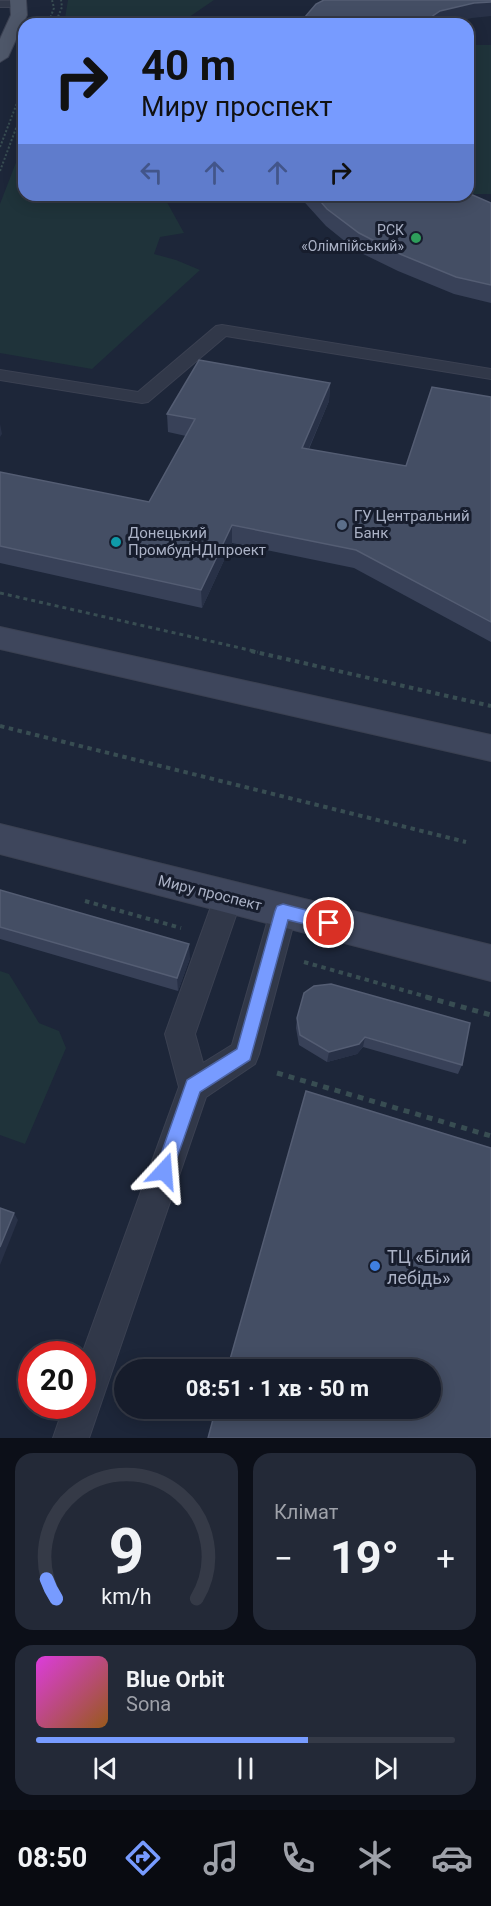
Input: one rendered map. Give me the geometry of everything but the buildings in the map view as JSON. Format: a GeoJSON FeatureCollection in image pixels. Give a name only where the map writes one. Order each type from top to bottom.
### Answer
{"type":"FeatureCollection","features":[{"type":"Feature","properties":{"kind":"main road"},"geometry":{"type":"LineString","coordinates":[[0,57],[19,15],[19,2]]}},
{"type":"Feature","properties":{"kind":"main road"},"geometry":{"type":"LineString","coordinates":[[0,638],[491,748]]}},
{"type":"Feature","properties":{"kind":"main road","name":"Миру проспект"},"geometry":{"type":"LineString","coordinates":[[0,839],[491,963]]}},
{"type":"Feature","properties":{"kind":"lane"},"geometry":{"type":"LineString","coordinates":[[0,4],[19,2]]}},
{"type":"Feature","properties":{"kind":"lane"},"geometry":{"type":"LineString","coordinates":[[0,375],[142,398],[222,330],[491,374]]}},
{"type":"Feature","properties":{"kind":"lane"},"geometry":{"type":"LineString","coordinates":[[96,1365],[194,1087],[180,1034],[228,898]]}},
{"type":"Feature","properties":{"kind":"lane"},"geometry":{"type":"LineString","coordinates":[[194,1087],[244,1054],[283,911]]}},
{"type":"Feature","properties":{"kind":"lane"},"geometry":{"type":"LineString","coordinates":[[71,1438],[77,1419]]}},
{"type":"Feature","properties":{"kind":"path"},"geometry":{"type":"LineString","coordinates":[[50,18],[54,8],[52,0]]}},
{"type":"Feature","properties":{"kind":"path"},"geometry":{"type":"LineString","coordinates":[[57,18],[62,0]]}},
{"type":"Feature","properties":{"kind":"path"},"geometry":{"type":"LineString","coordinates":[[0,147],[18,100]]}},
{"type":"Feature","properties":{"kind":"path"},"geometry":{"type":"LineString","coordinates":[[0,171],[18,123]]}},
{"type":"Feature","properties":{"kind":"path"},"geometry":{"type":"LineString","coordinates":[[0,593],[491,706]]}},
{"type":"Feature","properties":{"kind":"path"},"geometry":{"type":"LineString","coordinates":[[0,726],[466,842]]}},
{"type":"Feature","properties":{"kind":"path"},"geometry":{"type":"LineString","coordinates":[[277,1073],[491,1136]]}},
{"type":"Feature","properties":{"kind":"shaded area"},"geometry":{"type":"Polygon","coordinates":[[[68,0],[214,0],[188,18],[65,18],[68,0]]]}},
{"type":"Feature","properties":{"kind":"shaded area"},"geometry":{"type":"Polygon","coordinates":[[[474,45],[491,45],[491,194],[474,194],[474,45]]]}},
{"type":"Feature","properties":{"kind":"shaded area"},"geometry":{"type":"Polygon","coordinates":[[[18,157],[18,201],[166,201],[184,233],[160,237],[154,254],[200,270],[92,369],[0,353],[0,204],[18,157]]]}},
{"type":"Feature","properties":{"kind":"shaded area"},"geometry":{"type":"Polygon","coordinates":[[[0,971],[9,974],[39,1023],[59,1031],[66,1048],[25,1144],[0,1135],[0,971]]]}},
{"type":"Feature","properties":{"kind":"place","name":"РСК «Олімпійський»"},"geometry":{"type":"Point","coordinates":[416,238]}},
{"type":"Feature","properties":{"kind":"place","name":"ГУ Центральний Банк"},"geometry":{"type":"Point","coordinates":[342,525]}},
{"type":"Feature","properties":{"kind":"place","name":"Донецький ПромбудНДІпроект"},"geometry":{"type":"Point","coordinates":[116,542]}},
{"type":"Feature","properties":{"kind":"place","name":"ТЦ «Білий лебідь»"},"geometry":{"type":"Point","coordinates":[375,1266]}},
{"type":"Feature","properties":{"kind":"route"},"geometry":{"type":"LineString","coordinates":[[164,1171],[194,1087],[244,1054],[283,911],[329,923]]}}]}
